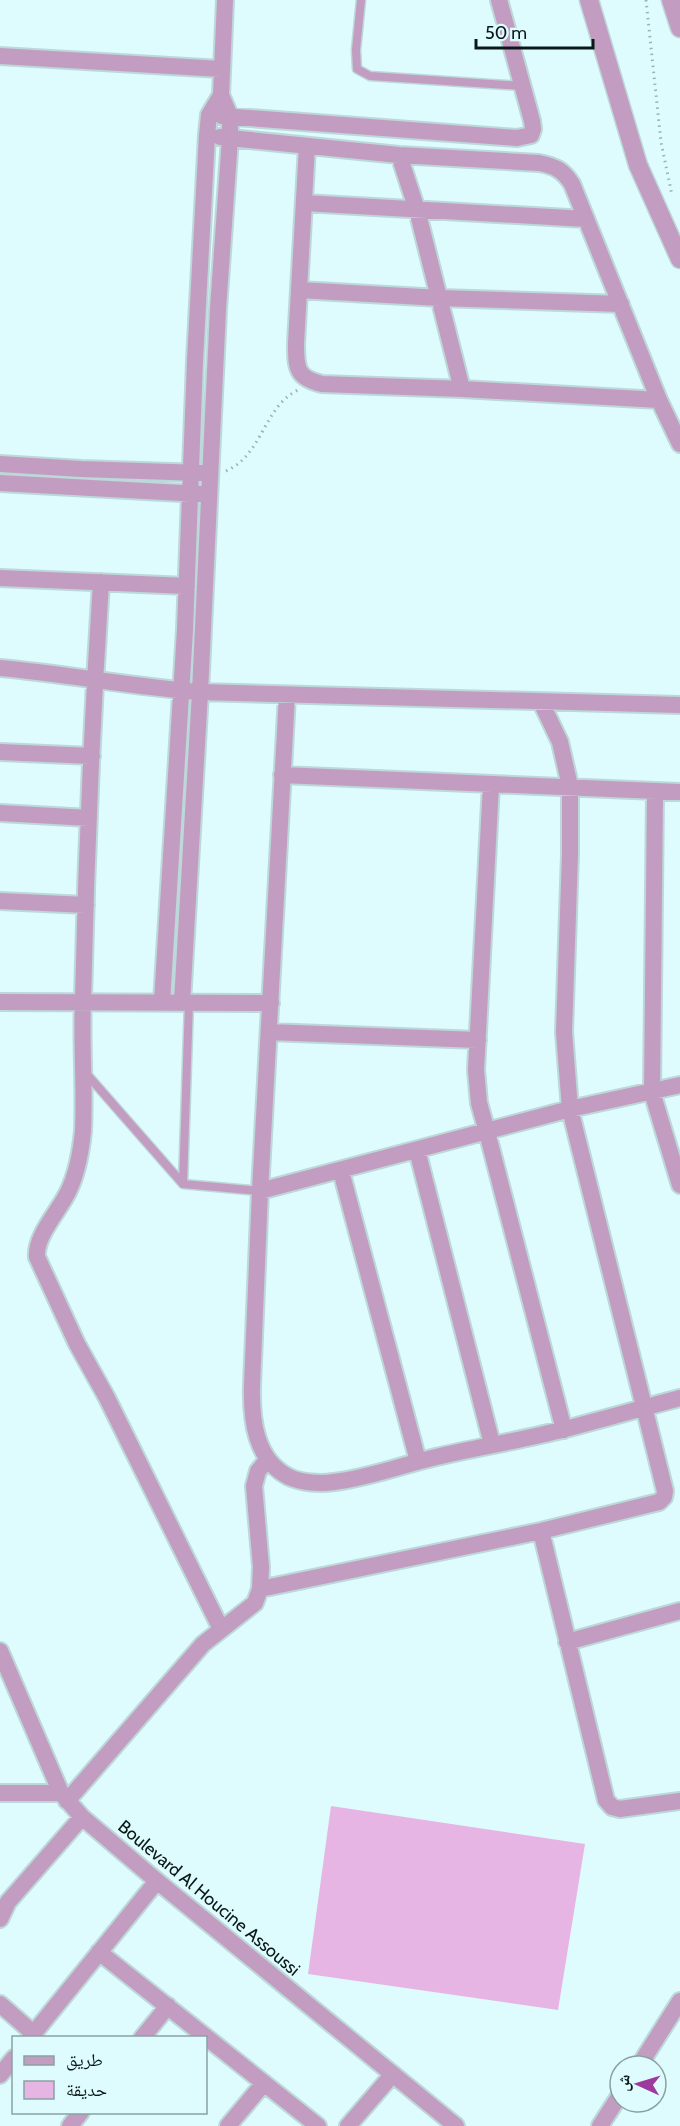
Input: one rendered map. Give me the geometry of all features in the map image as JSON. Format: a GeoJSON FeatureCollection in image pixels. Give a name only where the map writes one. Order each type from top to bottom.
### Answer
{"type":"FeatureCollection","features":[{"type":"Feature","properties":{"kind":"street"},"geometry":{"type":"LineString","coordinates":[[186,1002],[218,297],[230,138],[230,117],[221,95],[225,0]]}},
{"type":"Feature","properties":{"kind":"street"},"geometry":{"type":"LineString","coordinates":[[209,115],[525,137],[531,135],[533,129],[499,0]]}},
{"type":"Feature","properties":{"kind":"street"},"geometry":{"type":"LineString","coordinates":[[589,0],[638,165],[680,259]]}},
{"type":"Feature","properties":{"kind":"street"},"geometry":{"type":"LineString","coordinates":[[671,0],[680,28]]}},
{"type":"Feature","properties":{"kind":"street"},"geometry":{"type":"LineString","coordinates":[[0,56],[221,69]]}},
{"type":"Feature","properties":{"kind":"street"},"geometry":{"type":"LineString","coordinates":[[162,1002],[182,691],[190,472],[207,135],[209,115],[221,95]]}},
{"type":"Feature","properties":{"kind":"street"},"geometry":{"type":"LineString","coordinates":[[207,135],[399,155],[539,163],[553,166],[565,173],[572,184],[659,400],[680,444]]}},
{"type":"Feature","properties":{"kind":"street"},"geometry":{"type":"LineString","coordinates":[[307,146],[296,344],[297,366],[304,378],[322,384],[659,400]]}},
{"type":"Feature","properties":{"kind":"street"},"geometry":{"type":"LineString","coordinates":[[399,155],[417,210],[462,389]]}},
{"type":"Feature","properties":{"kind":"street"},"geometry":{"type":"LineString","coordinates":[[304,203],[586,219]]}},
{"type":"Feature","properties":{"kind":"street"},"geometry":{"type":"LineString","coordinates":[[298,290],[440,298],[621,304]]}},
{"type":"Feature","properties":{"kind":"street"},"geometry":{"type":"LineString","coordinates":[[0,464],[211,473]]}},
{"type":"Feature","properties":{"kind":"street"},"geometry":{"type":"LineString","coordinates":[[0,483],[210,495]]}},
{"type":"Feature","properties":{"kind":"street"},"geometry":{"type":"LineString","coordinates":[[0,578],[186,586]]}},
{"type":"Feature","properties":{"kind":"street"},"geometry":{"type":"LineString","coordinates":[[101,582],[82,1003],[83,1131],[76,1172],[69,1191],[41,1238],[37,1248],[37,1257],[77,1344],[107,1398],[221,1629]]}},
{"type":"Feature","properties":{"kind":"street"},"geometry":{"type":"LineString","coordinates":[[0,668],[200,692],[680,705]]}},
{"type":"Feature","properties":{"kind":"street"},"geometry":{"type":"LineString","coordinates":[[287,694],[260,1191],[251,1414],[260,1445],[268,1459],[279,1471],[291,1478],[319,1483],[334,1482],[492,1444],[564,1430],[680,1398]]}},
{"type":"Feature","properties":{"kind":"street"},"geometry":{"type":"LineString","coordinates":[[260,1589],[541,1531],[659,1502],[664,1497],[665,1491],[570,1109],[564,1032],[570,786],[560,742],[541,702]]}},
{"type":"Feature","properties":{"kind":"street"},"geometry":{"type":"LineString","coordinates":[[0,752],[92,756]]}},
{"type":"Feature","properties":{"kind":"street"},"geometry":{"type":"LineString","coordinates":[[282,775],[680,792]]}},
{"type":"Feature","properties":{"kind":"street"},"geometry":{"type":"LineString","coordinates":[[491,783],[477,1040],[478,1089],[486,1132],[564,1430]]}},
{"type":"Feature","properties":{"kind":"street"},"geometry":{"type":"LineString","coordinates":[[655,791],[652,1092],[680,1185]]}},
{"type":"Feature","properties":{"kind":"street"},"geometry":{"type":"LineString","coordinates":[[0,813],[89,818]]}},
{"type":"Feature","properties":{"kind":"street"},"geometry":{"type":"LineString","coordinates":[[0,901],[86,905]]}},
{"type":"Feature","properties":{"kind":"street"},"geometry":{"type":"LineString","coordinates":[[0,1002],[271,1003]]}},
{"type":"Feature","properties":{"kind":"street"},"geometry":{"type":"LineString","coordinates":[[269,1032],[477,1040]]}},
{"type":"Feature","properties":{"kind":"street"},"geometry":{"type":"LineString","coordinates":[[260,1191],[570,1109],[680,1085]]}},
{"type":"Feature","properties":{"kind":"street"},"geometry":{"type":"LineString","coordinates":[[417,1150],[492,1444]]}},
{"type":"Feature","properties":{"kind":"street"},"geometry":{"type":"LineString","coordinates":[[341,1171],[418,1461]]}},
{"type":"Feature","properties":{"kind":"street"},"geometry":{"type":"LineString","coordinates":[[0,1793],[64,1797],[203,1644],[255,1603],[260,1589],[261,1567],[254,1486],[258,1471],[268,1459]]}},
{"type":"Feature","properties":{"kind":"street"},"geometry":{"type":"LineString","coordinates":[[541,1531],[606,1800],[612,1807],[621,1809],[680,1801]]}},
{"type":"Feature","properties":{"kind":"street"},"geometry":{"type":"LineString","coordinates":[[567,1642],[680,1611]]}},
{"type":"Feature","properties":{"kind":"street","name":"Boulevard Al Houcine Assoussi"},"geometry":{"type":"LineString","coordinates":[[0,1651],[64,1797],[82,1817],[456,2126]]}},
{"type":"Feature","properties":{"kind":"street"},"geometry":{"type":"LineString","coordinates":[[0,1919],[4,1901],[82,1817]]}},
{"type":"Feature","properties":{"kind":"street"},"geometry":{"type":"LineString","coordinates":[[0,2004],[32,2035],[157,1881]]}},
{"type":"Feature","properties":{"kind":"street"},"geometry":{"type":"LineString","coordinates":[[99,1952],[205,2036]]}},
{"type":"Feature","properties":{"kind":"street"},"geometry":{"type":"LineString","coordinates":[[647,2054],[680,2001]]}},
{"type":"Feature","properties":{"kind":"street"},"geometry":{"type":"LineString","coordinates":[[143,2036],[168,2006]]}},
{"type":"Feature","properties":{"kind":"street"},"geometry":{"type":"LineString","coordinates":[[207,2037],[318,2126]]}},
{"type":"Feature","properties":{"kind":"street"},"geometry":{"type":"LineString","coordinates":[[0,2075],[12,2060]]}},
{"type":"Feature","properties":{"kind":"street"},"geometry":{"type":"LineString","coordinates":[[348,2126],[393,2074]]}},
{"type":"Feature","properties":{"kind":"street"},"geometry":{"type":"LineString","coordinates":[[228,2126],[264,2083]]}},
{"type":"Feature","properties":{"kind":"street"},"geometry":{"type":"LineString","coordinates":[[70,2126],[79,2114]]}},
{"type":"Feature","properties":{"kind":"lane"},"geometry":{"type":"LineString","coordinates":[[361,0],[356,50],[357,69],[370,76],[523,87]]}},
{"type":"Feature","properties":{"kind":"lane"},"geometry":{"type":"LineString","coordinates":[[183,1184],[186,1002]]}},
{"type":"Feature","properties":{"kind":"lane"},"geometry":{"type":"LineString","coordinates":[[84,1071],[183,1184],[260,1191]]}},
{"type":"Feature","properties":{"kind":"path"},"geometry":{"type":"LineString","coordinates":[[646,0],[661,142],[672,199]]}},
{"type":"Feature","properties":{"kind":"path"},"geometry":{"type":"LineString","coordinates":[[211,473],[227,470],[243,461],[277,406],[288,395],[322,384]]}},
{"type":"Feature","properties":{"kind":"green space"},"geometry":{"type":"Polygon","coordinates":[[[331,1806],[585,1844],[558,2010],[308,1974],[331,1806]]]}}]}
